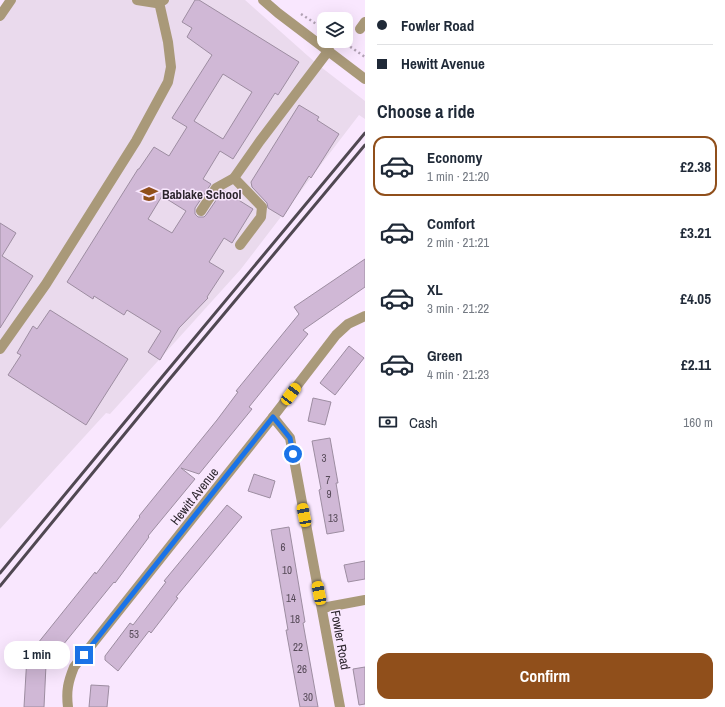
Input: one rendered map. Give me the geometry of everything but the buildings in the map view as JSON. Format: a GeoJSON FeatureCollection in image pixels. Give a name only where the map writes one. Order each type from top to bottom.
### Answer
{"type":"FeatureCollection","features":[{"type":"Feature","properties":{"kind":"street"},"geometry":{"type":"LineString","coordinates":[[0,16],[11,0]]}},
{"type":"Feature","properties":{"kind":"street"},"geometry":{"type":"LineString","coordinates":[[0,349],[46,284],[136,141],[168,82],[171,67],[162,1],[156,3],[137,0]]}},
{"type":"Feature","properties":{"kind":"street"},"geometry":{"type":"LineString","coordinates":[[263,0],[365,79]]}},
{"type":"Feature","properties":{"kind":"street"},"geometry":{"type":"LineString","coordinates":[[201,211],[216,188],[234,178],[329,50]]}},
{"type":"Feature","properties":{"kind":"street"},"geometry":{"type":"LineString","coordinates":[[234,178],[262,207],[261,217],[240,245]]}},
{"type":"Feature","properties":{"kind":"street","name":"Hewitt Avenue"},"geometry":{"type":"LineString","coordinates":[[68,707],[67,694],[69,680],[74,667],[273,417],[336,335],[348,324],[365,316]]}},
{"type":"Feature","properties":{"kind":"street","name":"Fowler Road"},"geometry":{"type":"LineString","coordinates":[[273,417],[290,438],[340,707]]}},
{"type":"Feature","properties":{"kind":"street"},"geometry":{"type":"LineString","coordinates":[[322,608],[365,600]]}},
{"type":"Feature","properties":{"kind":"path"},"geometry":{"type":"LineString","coordinates":[[352,48],[365,57]]}},
{"type":"Feature","properties":{"kind":"shaded area","name":"Bablake School"},"geometry":{"type":"Polygon","coordinates":[[[7,0],[245,0],[317,64],[365,101],[365,119],[359,115],[241,269],[110,414],[106,413],[0,529],[0,10],[7,0]]]}},
{"type":"Feature","properties":{"kind":"railway"},"geometry":{"type":"LineString","coordinates":[[0,573],[365,133]]}},
{"type":"Feature","properties":{"kind":"railway"},"geometry":{"type":"LineString","coordinates":[[0,586],[168,381],[365,145]]}},
{"type":"Feature","properties":{"kind":"place","name":"Bablake School"},"geometry":{"type":"Point","coordinates":[149,194]}},
{"type":"Feature","properties":{"kind":"route"},"geometry":{"type":"LineString","coordinates":[[84,655],[273,417],[290,438],[293,454]]}}]}
